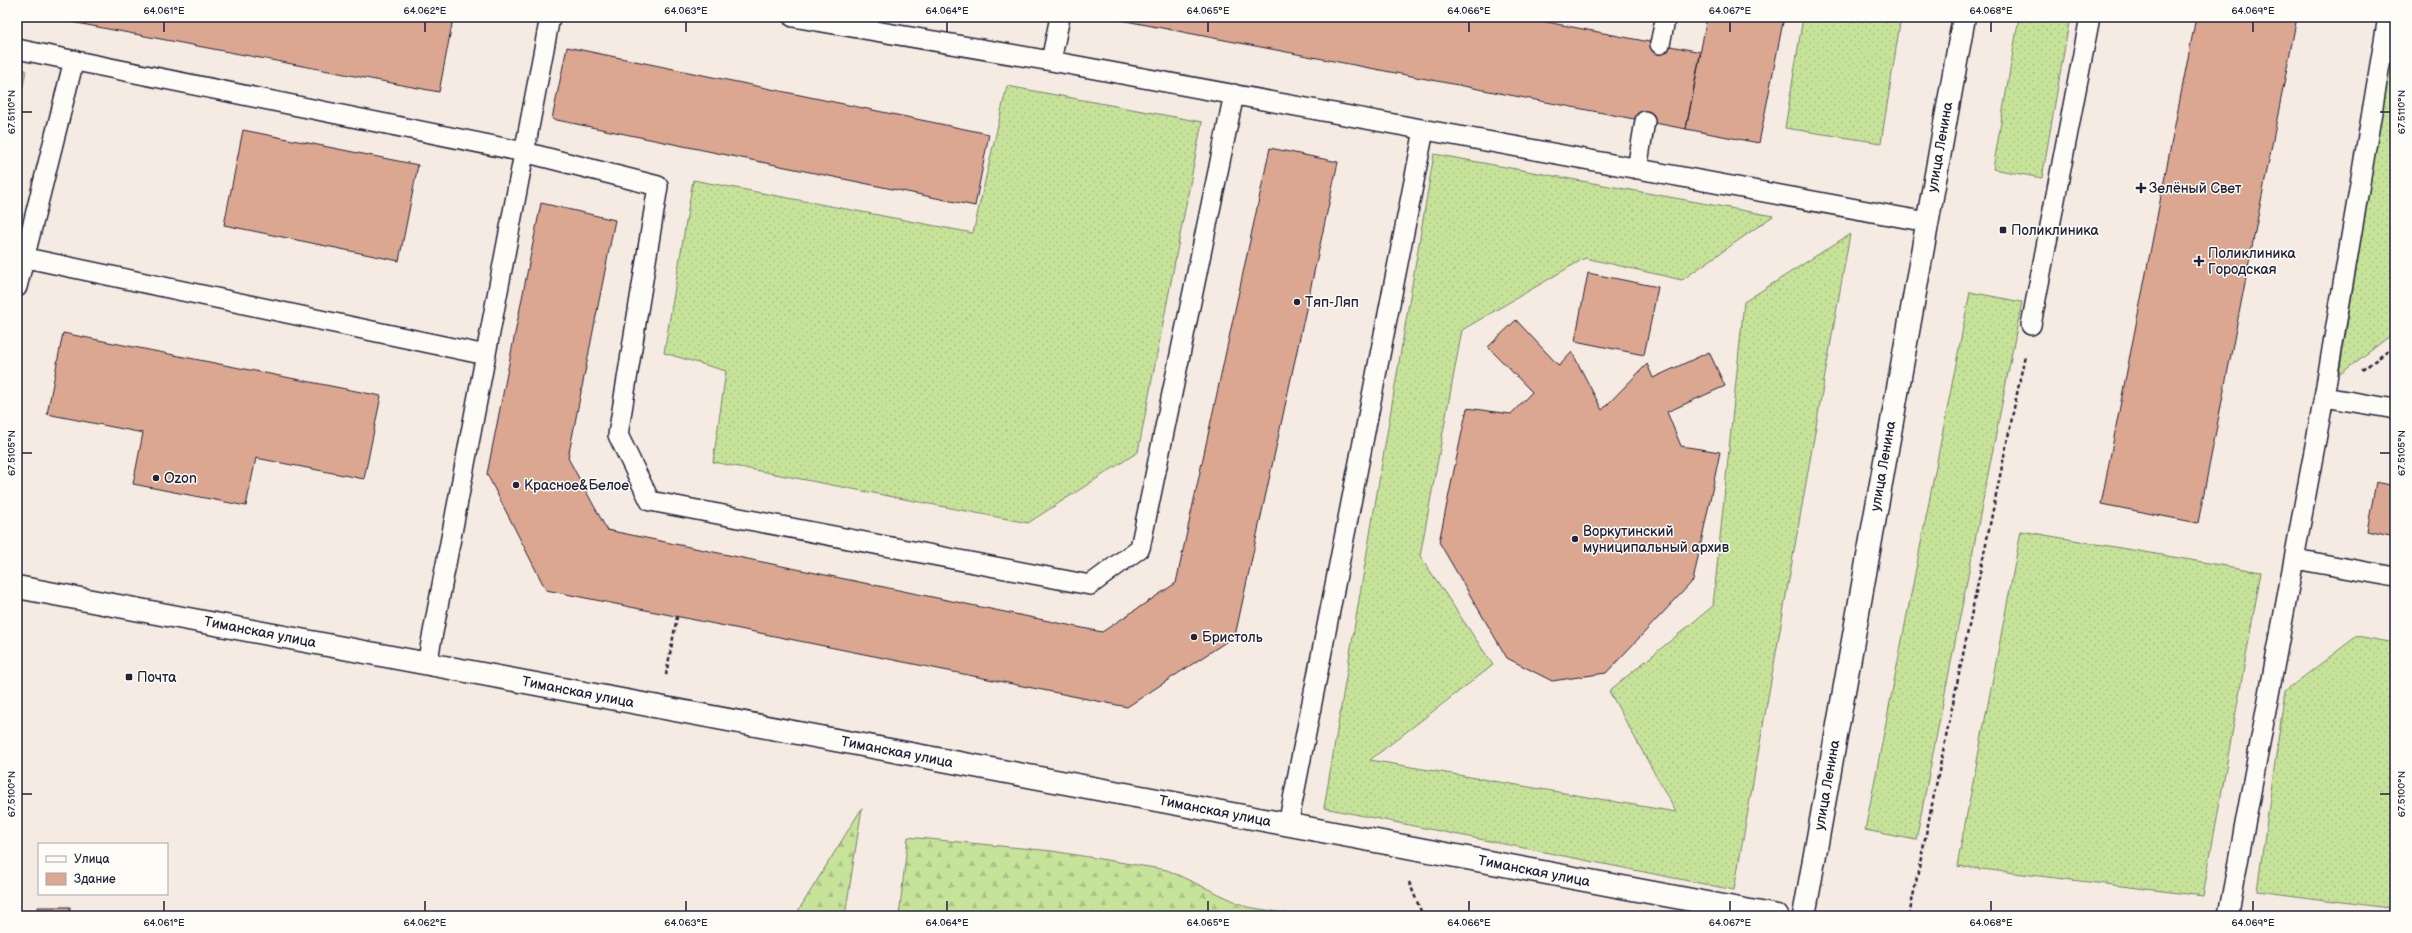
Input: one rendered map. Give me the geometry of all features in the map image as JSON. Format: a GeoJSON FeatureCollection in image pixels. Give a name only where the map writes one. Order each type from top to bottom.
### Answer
{"type":"FeatureCollection","features":[{"type":"Feature","properties":{"kind":"street","name":"улица Ленина"},"geometry":{"type":"LineString","coordinates":[[1804,916],[1964,17]]}},
{"type":"Feature","properties":{"kind":"street","name":"Тиманская улица"},"geometry":{"type":"LineString","coordinates":[[17,587],[1777,916]]}},
{"type":"Feature","properties":{"kind":"lane"},"geometry":{"type":"LineString","coordinates":[[427,664],[550,17]]}},
{"type":"Feature","properties":{"kind":"lane"},"geometry":{"type":"LineString","coordinates":[[793,17],[1234,94],[1927,222]]}},
{"type":"Feature","properties":{"kind":"lane"},"geometry":{"type":"LineString","coordinates":[[1051,61],[1060,17]]}},
{"type":"Feature","properties":{"kind":"lane"},"geometry":{"type":"LineString","coordinates":[[2031,325],[2090,17]]}},
{"type":"Feature","properties":{"kind":"lane"},"geometry":{"type":"LineString","coordinates":[[2228,916],[2324,397],[2388,17]]}},
{"type":"Feature","properties":{"kind":"lane"},"geometry":{"type":"LineString","coordinates":[[1660,18],[1660,44]]}},
{"type":"Feature","properties":{"kind":"lane"},"geometry":{"type":"LineString","coordinates":[[17,48],[524,152],[658,186],[618,435],[650,501],[1090,585],[1140,548],[1234,94]]}},
{"type":"Feature","properties":{"kind":"lane"},"geometry":{"type":"LineString","coordinates":[[17,287],[21,257],[74,60]]}},
{"type":"Feature","properties":{"kind":"lane"},"geometry":{"type":"LineString","coordinates":[[1637,169],[1645,121]]}},
{"type":"Feature","properties":{"kind":"lane"},"geometry":{"type":"LineString","coordinates":[[1288,825],[1424,130]]}},
{"type":"Feature","properties":{"kind":"lane"},"geometry":{"type":"LineString","coordinates":[[21,257],[486,355]]}},
{"type":"Feature","properties":{"kind":"lane"},"geometry":{"type":"LineString","coordinates":[[2324,397],[2395,410]]}},
{"type":"Feature","properties":{"kind":"lane"},"geometry":{"type":"LineString","coordinates":[[2295,559],[2395,577]]}},
{"type":"Feature","properties":{"kind":"path"},"geometry":{"type":"LineString","coordinates":[[1909,916],[2031,325]]}},
{"type":"Feature","properties":{"kind":"path"},"geometry":{"type":"LineString","coordinates":[[660,707],[677,617]]}},
{"type":"Feature","properties":{"kind":"green space"},"geometry":{"type":"Polygon","coordinates":[[[1803,17],[1901,17],[1881,143],[1785,128],[1803,17]]]}},
{"type":"Feature","properties":{"kind":"green space"},"geometry":{"type":"Polygon","coordinates":[[[2019,17],[2070,17],[2042,178],[1993,169],[2019,17]]]}},
{"type":"Feature","properties":{"kind":"green space"},"geometry":{"type":"Polygon","coordinates":[[[2395,30],[2395,332],[2339,375],[2395,30]]]}},
{"type":"Feature","properties":{"kind":"green space"},"geometry":{"type":"Polygon","coordinates":[[[17,68],[26,70],[17,119],[17,68]]]}},
{"type":"Feature","properties":{"kind":"green space"},"geometry":{"type":"Polygon","coordinates":[[[1007,86],[1202,122],[1138,452],[1028,523],[713,462],[726,371],[664,353],[693,180],[973,233],[1007,86]]]}},
{"type":"Feature","properties":{"kind":"green space"},"geometry":{"type":"Polygon","coordinates":[[[1434,154],[1773,216],[1682,280],[1585,258],[1462,330],[1420,556],[1493,665],[1370,760],[1676,812],[1609,691],[1713,606],[1744,302],[1850,234],[1734,890],[1324,808],[1434,154]]]}},
{"type":"Feature","properties":{"kind":"green space"},"geometry":{"type":"Polygon","coordinates":[[[1970,292],[2022,302],[1916,840],[1865,830],[1970,292]]]}},
{"type":"Feature","properties":{"kind":"green space"},"geometry":{"type":"Polygon","coordinates":[[[2021,531],[2261,572],[2203,896],[1957,866],[2021,531]]]}},
{"type":"Feature","properties":{"kind":"green space"},"geometry":{"type":"Polygon","coordinates":[[[2357,636],[2395,643],[2395,916],[2388,916],[2389,908],[2257,891],[2285,691],[2357,636]]]}},
{"type":"Feature","properties":{"kind":"green space"},"geometry":{"type":"Polygon","coordinates":[[[862,808],[845,916],[795,916],[862,808]]]}},
{"type":"Feature","properties":{"kind":"green space"},"geometry":{"type":"Polygon","coordinates":[[[908,837],[1052,851],[1167,870],[1247,907],[1304,916],[899,916],[908,837]]]}},
{"type":"Feature","properties":{"kind":"building"},"geometry":{"type":"Polygon","coordinates":[[[45,17],[440,17],[453,19],[439,92],[45,17]]]}},
{"type":"Feature","properties":{"kind":"building"},"geometry":{"type":"Polygon","coordinates":[[[1105,17],[1521,17],[1701,52],[1686,129],[1105,17]]]}},
{"type":"Feature","properties":{"kind":"building"},"geometry":{"type":"Polygon","coordinates":[[[1707,17],[1784,17],[1759,143],[1686,129],[1707,17]]]}},
{"type":"Feature","properties":{"kind":"building","name":"Поликлиника Городская"},"geometry":{"type":"Polygon","coordinates":[[[2196,17],[2297,17],[2198,523],[2101,504],[2196,17]]]}},
{"type":"Feature","properties":{"kind":"building"},"geometry":{"type":"Polygon","coordinates":[[[567,47],[989,134],[975,206],[552,119],[567,47]]]}},
{"type":"Feature","properties":{"kind":"building"},"geometry":{"type":"Polygon","coordinates":[[[243,130],[418,165],[399,261],[224,225],[243,130]]]}},
{"type":"Feature","properties":{"kind":"building"},"geometry":{"type":"Polygon","coordinates":[[[1270,148],[1338,162],[1235,636],[1127,707],[546,590],[487,474],[541,203],[615,220],[568,458],[607,530],[1102,632],[1176,583],[1270,148]]]}},
{"type":"Feature","properties":{"kind":"building"},"geometry":{"type":"Polygon","coordinates":[[[1588,273],[1658,287],[1644,355],[1575,341],[1588,273]]]}},
{"type":"Feature","properties":{"kind":"building"},"geometry":{"type":"Polygon","coordinates":[[[1516,320],[1559,366],[1572,352],[1602,410],[1647,364],[1653,378],[1709,352],[1725,386],[1667,412],[1681,446],[1720,452],[1693,581],[1606,673],[1552,681],[1507,658],[1439,542],[1467,408],[1511,414],[1532,392],[1488,347],[1516,320]]]}},
{"type":"Feature","properties":{"kind":"building"},"geometry":{"type":"Polygon","coordinates":[[[63,333],[381,396],[364,479],[256,458],[246,506],[133,484],[143,433],[47,414],[63,333]]]}},
{"type":"Feature","properties":{"kind":"building"},"geometry":{"type":"Polygon","coordinates":[[[2376,482],[2395,486],[2395,537],[2367,531],[2376,482]]]}},
{"type":"Feature","properties":{"kind":"building"},"geometry":{"type":"Polygon","coordinates":[[[38,907],[70,907],[70,916],[38,916],[38,907]]]}},
{"type":"Feature","properties":{"kind":"place","name":"Зелёный Свет"},"geometry":{"type":"Point","coordinates":[2141,188]}},
{"type":"Feature","properties":{"kind":"place","name":"Поликлиника"},"geometry":{"type":"Point","coordinates":[2003,230]}},
{"type":"Feature","properties":{"kind":"place","name":"Поликлиника Городская"},"geometry":{"type":"Point","coordinates":[2199,261]}},
{"type":"Feature","properties":{"kind":"place","name":"Тяп-Ляп"},"geometry":{"type":"Point","coordinates":[1297,302]}},
{"type":"Feature","properties":{"kind":"place","name":"Ozon"},"geometry":{"type":"Point","coordinates":[156,478]}},
{"type":"Feature","properties":{"kind":"place","name":"Красное&Белое"},"geometry":{"type":"Point","coordinates":[516,485]}},
{"type":"Feature","properties":{"kind":"place","name":"Воркутинский муниципальный архив"},"geometry":{"type":"Point","coordinates":[1575,539]}},
{"type":"Feature","properties":{"kind":"place","name":"Бристоль"},"geometry":{"type":"Point","coordinates":[1194,637]}},
{"type":"Feature","properties":{"kind":"place","name":"Почта"},"geometry":{"type":"Point","coordinates":[129,677]}}]}
